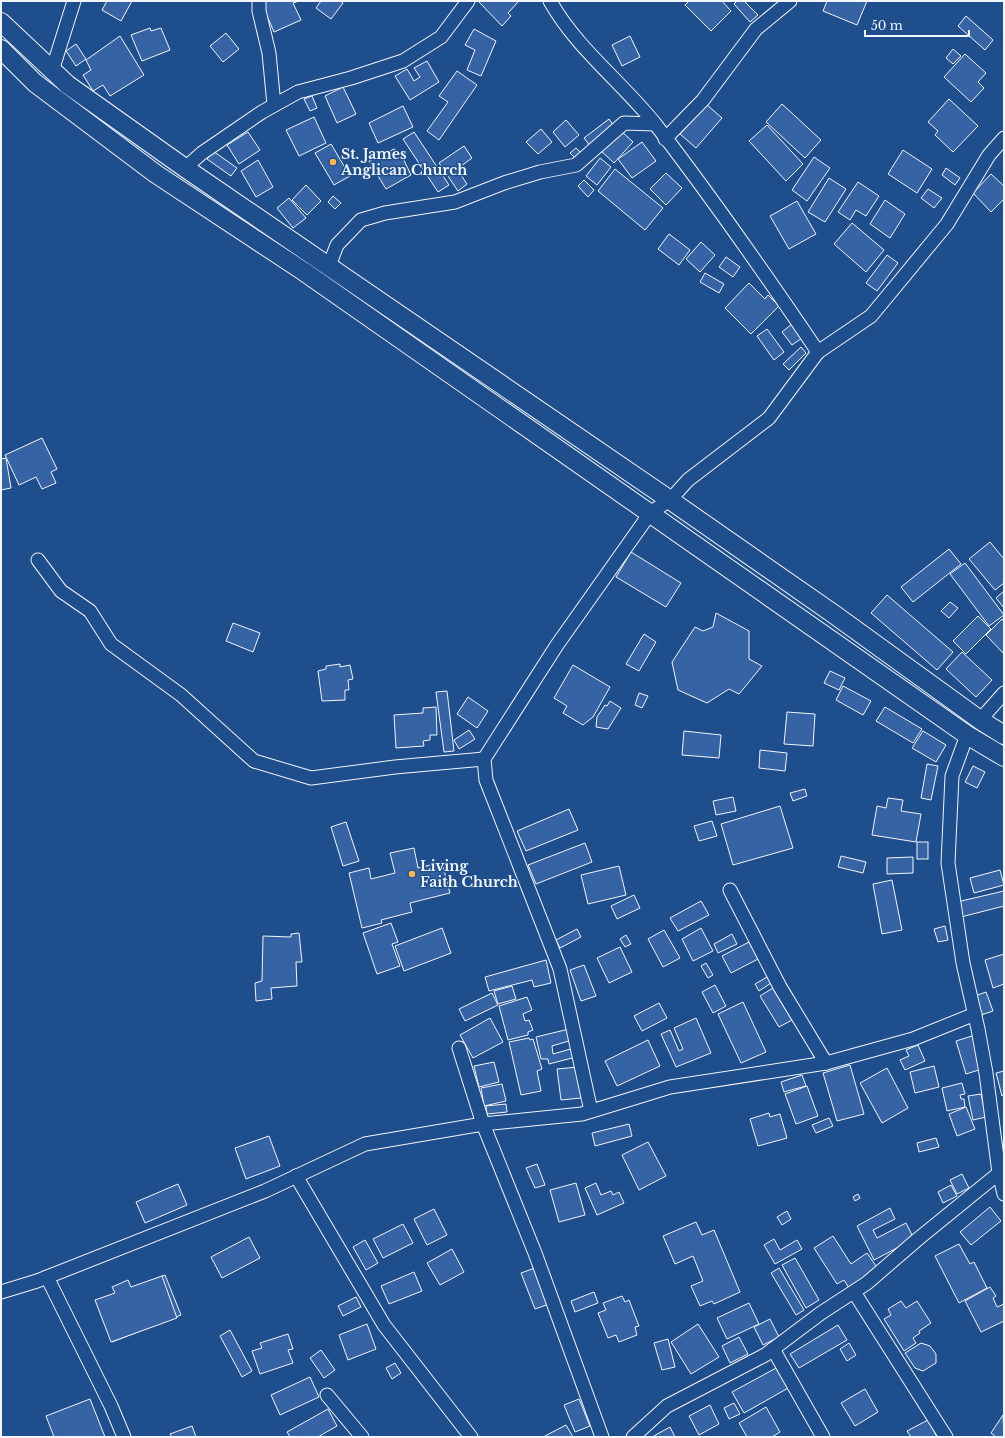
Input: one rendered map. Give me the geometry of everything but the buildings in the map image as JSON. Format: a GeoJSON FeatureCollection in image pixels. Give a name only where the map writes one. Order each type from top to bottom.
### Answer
{"type":"FeatureCollection","features":[{"type":"Feature","properties":{"kind":"main road"},"geometry":{"type":"LineString","coordinates":[[1,22],[68,85],[185,168],[670,500],[835,615],[980,720],[1004,735]]}},
{"type":"Feature","properties":{"kind":"main road"},"geometry":{"type":"LineString","coordinates":[[1,49],[35,83],[156,174],[303,271],[651,512],[967,735],[1004,757]]}},
{"type":"Feature","properties":{"kind":"street"},"geometry":{"type":"LineString","coordinates":[[52,70],[74,1]]}},
{"type":"Feature","properties":{"kind":"street"},"geometry":{"type":"LineString","coordinates":[[259,1],[259,11],[269,53],[274,105]]}},
{"type":"Feature","properties":{"kind":"street"},"geometry":{"type":"LineString","coordinates":[[185,168],[202,153],[274,105],[298,92],[351,78],[403,61],[441,37],[468,1]]}},
{"type":"Feature","properties":{"kind":"street"},"geometry":{"type":"LineString","coordinates":[[550,1],[562,23],[655,124],[772,283],[818,352]]}},
{"type":"Feature","properties":{"kind":"street"},"geometry":{"type":"LineString","coordinates":[[665,139],[703,100],[756,29],[790,1]]}},
{"type":"Feature","properties":{"kind":"street"},"geometry":{"type":"LineString","coordinates":[[329,266],[338,245],[361,220],[385,212],[455,202],[504,183],[540,172],[576,165],[624,123],[655,124]]}},
{"type":"Feature","properties":{"kind":"street"},"geometry":{"type":"LineString","coordinates":[[591,1111],[560,969],[486,780],[484,759],[557,644],[651,512],[670,500],[688,480],[769,418],[818,352],[871,316],[947,224],[989,155],[1004,138]]}},
{"type":"Feature","properties":{"kind":"street"},"geometry":{"type":"LineString","coordinates":[[38,560],[60,591],[90,611],[111,644],[181,695],[254,761],[311,778],[395,767],[484,759]]}},
{"type":"Feature","properties":{"kind":"street"},"geometry":{"type":"LineString","coordinates":[[980,720],[1004,693]]}},
{"type":"Feature","properties":{"kind":"street"},"geometry":{"type":"LineString","coordinates":[[967,735],[952,776],[948,863],[963,963],[975,1014],[986,1073],[1002,1171],[1004,1194]]}},
{"type":"Feature","properties":{"kind":"street"},"geometry":{"type":"LineString","coordinates":[[730,890],[780,987],[826,1063]]}},
{"type":"Feature","properties":{"kind":"street"},"geometry":{"type":"LineString","coordinates":[[1,1292],[47,1277],[265,1191],[365,1144],[483,1124],[582,1114],[670,1087],[826,1063],[913,1039],[975,1014]]}},
{"type":"Feature","properties":{"kind":"street"},"geometry":{"type":"LineString","coordinates":[[459,1048],[483,1124],[535,1253],[602,1437]]}},
{"type":"Feature","properties":{"kind":"street"},"geometry":{"type":"LineString","coordinates":[[633,1437],[667,1406],[765,1356],[821,1313],[868,1283],[918,1239],[1002,1171]]}},
{"type":"Feature","properties":{"kind":"street"},"geometry":{"type":"LineString","coordinates":[[296,1176],[384,1325],[471,1437]]}},
{"type":"Feature","properties":{"kind":"street"},"geometry":{"type":"LineString","coordinates":[[47,1277],[111,1406],[124,1437]]}},
{"type":"Feature","properties":{"kind":"street"},"geometry":{"type":"LineString","coordinates":[[854,1292],[946,1437]]}},
{"type":"Feature","properties":{"kind":"street"},"geometry":{"type":"LineString","coordinates":[[773,1349],[823,1437]]}},
{"type":"Feature","properties":{"kind":"street"},"geometry":{"type":"LineString","coordinates":[[327,1395],[362,1437]]}},
{"type":"Feature","properties":{"kind":"place","name":"St. James Anglican Church"},"geometry":{"type":"Point","coordinates":[333,162]}},
{"type":"Feature","properties":{"kind":"place","name":"Living Faith Church"},"geometry":{"type":"Point","coordinates":[412,874]}}]}
